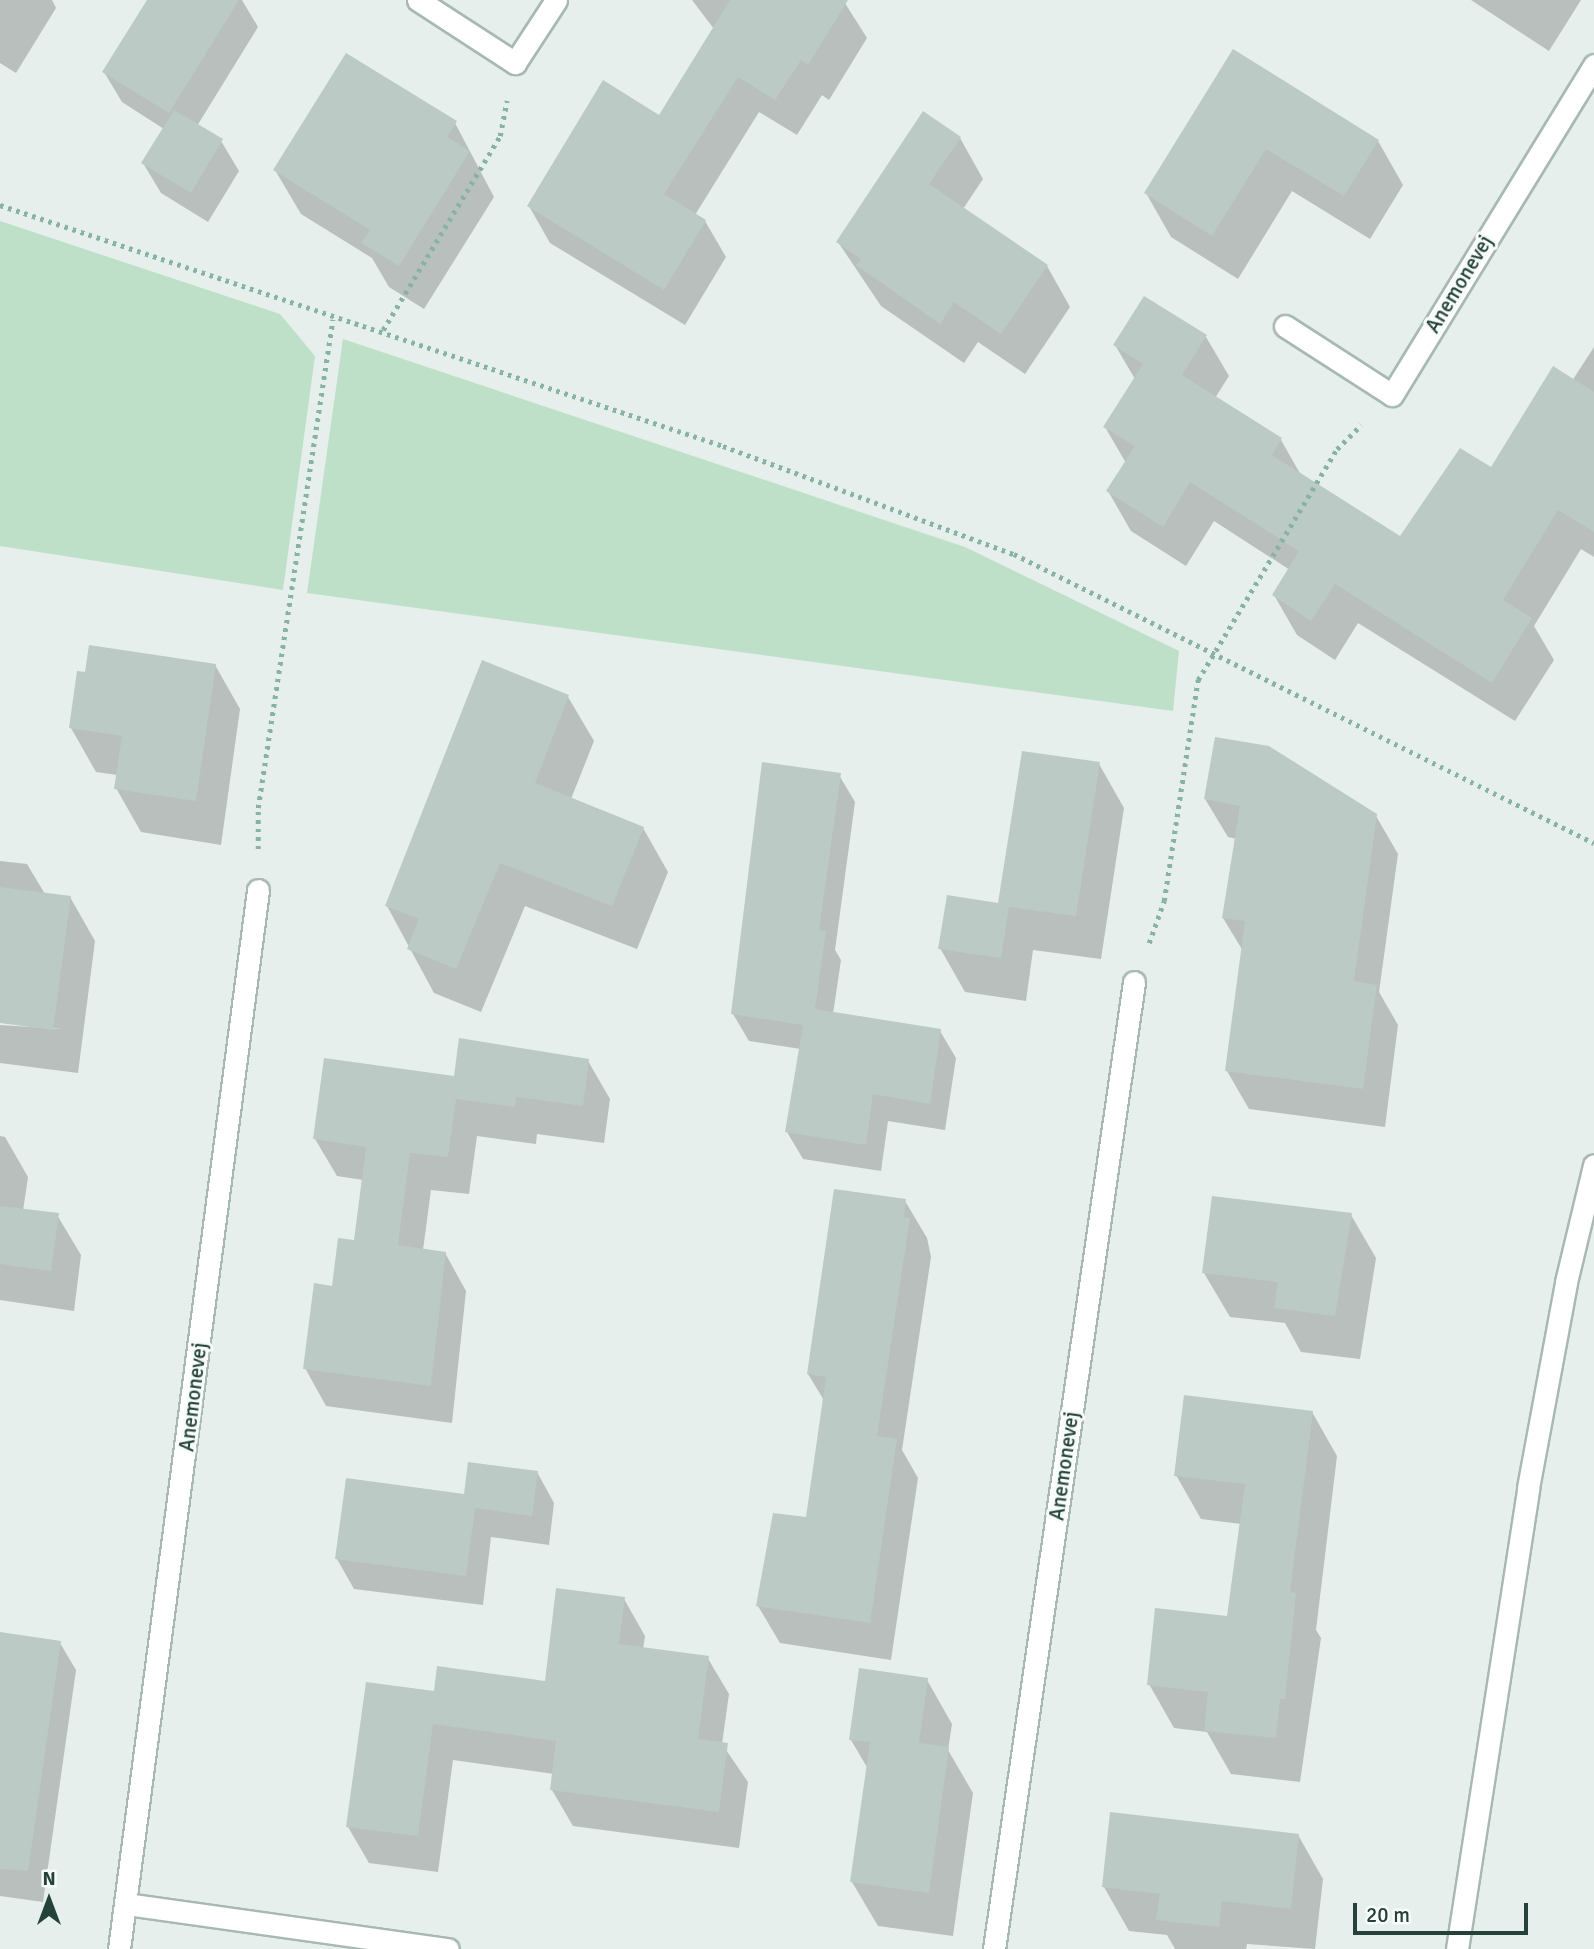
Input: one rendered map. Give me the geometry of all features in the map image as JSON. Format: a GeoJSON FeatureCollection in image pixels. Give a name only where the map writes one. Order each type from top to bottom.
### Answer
{"type":"FeatureCollection","features":[{"type":"Feature","properties":{"kind":"street"},"geometry":{"type":"LineString","coordinates":[[418,0],[515,63],[556,0]]}},
{"type":"Feature","properties":{"kind":"street","name":"Anemonevej"},"geometry":{"type":"LineString","coordinates":[[1392,395],[1594,65]]}},
{"type":"Feature","properties":{"kind":"street"},"geometry":{"type":"LineString","coordinates":[[1285,326],[1392,395]]}},
{"type":"Feature","properties":{"kind":"street","name":"Anemonevej"},"geometry":{"type":"LineString","coordinates":[[119,1949],[258,890]]}},
{"type":"Feature","properties":{"kind":"street","name":"Anemonevej"},"geometry":{"type":"LineString","coordinates":[[994,1949],[1134,982]]}},
{"type":"Feature","properties":{"kind":"street"},"geometry":{"type":"LineString","coordinates":[[1457,1949],[1528,1488],[1566,1282],[1594,1165]]}},
{"type":"Feature","properties":{"kind":"street"},"geometry":{"type":"LineString","coordinates":[[127,1904],[448,1949]]}},
{"type":"Feature","properties":{"kind":"path"},"geometry":{"type":"LineString","coordinates":[[383,330],[500,136],[515,63]]}},
{"type":"Feature","properties":{"kind":"path"},"geometry":{"type":"LineString","coordinates":[[0,205],[333,320],[383,330],[723,446],[1014,554],[1213,650],[1594,844]]}},
{"type":"Feature","properties":{"kind":"path"},"geometry":{"type":"LineString","coordinates":[[258,890],[258,808],[333,320]]}},
{"type":"Feature","properties":{"kind":"path"},"geometry":{"type":"LineString","coordinates":[[1134,982],[1164,901],[1198,680],[1213,650],[1337,449],[1392,395]]}},
{"type":"Feature","properties":{"kind":"green space"},"geometry":{"type":"Polygon","coordinates":[[[0,221],[280,314],[315,356],[283,590],[0,546],[0,221]]]}},
{"type":"Feature","properties":{"kind":"green space"},"geometry":{"type":"Polygon","coordinates":[[[343,339],[965,547],[1179,651],[1173,711],[307,593],[343,339]]]}},
{"type":"Feature","properties":{"kind":"building"},"geometry":{"type":"Polygon","coordinates":[[[147,0],[239,0],[169,113],[102,72],[147,0]]]}},
{"type":"Feature","properties":{"kind":"building"},"geometry":{"type":"Polygon","coordinates":[[[730,0],[848,0],[808,65],[801,60],[775,100],[738,77],[664,194],[706,220],[664,290],[527,206],[603,80],[659,115],[730,0]]]}},
{"type":"Feature","properties":{"kind":"building"},"geometry":{"type":"Polygon","coordinates":[[[1233,49],[1379,140],[1344,196],[1266,149],[1212,236],[1144,193],[1233,49]]]}},
{"type":"Feature","properties":{"kind":"building"},"geometry":{"type":"Polygon","coordinates":[[[346,53],[457,121],[447,137],[470,151],[399,266],[361,243],[370,230],[273,170],[346,53]]]}},
{"type":"Feature","properties":{"kind":"building"},"geometry":{"type":"Polygon","coordinates":[[[174,110],[223,139],[191,193],[141,163],[174,110]]]}},
{"type":"Feature","properties":{"kind":"building"},"geometry":{"type":"Polygon","coordinates":[[[923,111],[961,137],[929,184],[1048,265],[1001,334],[954,302],[940,324],[856,265],[861,259],[836,242],[923,111]]]}},
{"type":"Feature","properties":{"kind":"building"},"geometry":{"type":"Polygon","coordinates":[[[1144,296],[1207,335],[1182,375],[1282,438],[1272,455],[1400,536],[1460,448],[1491,467],[1553,366],[1594,392],[1594,532],[1558,510],[1503,600],[1532,618],[1492,683],[1335,584],[1311,621],[1272,595],[1299,551],[1190,482],[1163,527],[1106,491],[1135,446],[1103,427],[1143,364],[1113,345],[1144,296]]]}},
{"type":"Feature","properties":{"kind":"building"},"geometry":{"type":"Polygon","coordinates":[[[89,645],[216,664],[196,801],[114,789],[122,736],[69,728],[77,671],[85,672],[89,645]]]}},
{"type":"Feature","properties":{"kind":"building"},"geometry":{"type":"Polygon","coordinates":[[[482,660],[569,695],[535,783],[644,827],[612,906],[500,863],[456,969],[407,949],[419,919],[385,906],[482,660]]]}},
{"type":"Feature","properties":{"kind":"building"},"geometry":{"type":"Polygon","coordinates":[[[1215,737],[1269,746],[1377,814],[1354,981],[1377,985],[1363,1089],[1225,1071],[1245,921],[1222,918],[1240,806],[1204,799],[1215,737]]]}},
{"type":"Feature","properties":{"kind":"building"},"geometry":{"type":"Polygon","coordinates":[[[1022,751],[1100,762],[1076,916],[1009,907],[1001,958],[938,949],[947,895],[998,903],[1022,751]]]}},
{"type":"Feature","properties":{"kind":"building"},"geometry":{"type":"Polygon","coordinates":[[[762,762],[841,773],[819,930],[826,931],[815,1009],[941,1029],[930,1104],[873,1094],[866,1145],[785,1132],[803,1025],[731,1014],[762,762]]]}},
{"type":"Feature","properties":{"kind":"building"},"geometry":{"type":"Polygon","coordinates":[[[0,887],[71,896],[53,1030],[0,1023],[0,887]]]}},
{"type":"Feature","properties":{"kind":"building"},"geometry":{"type":"Polygon","coordinates":[[[459,1038],[589,1059],[583,1106],[516,1097],[515,1107],[456,1099],[448,1157],[410,1153],[398,1245],[446,1252],[431,1386],[303,1369],[314,1283],[332,1286],[338,1238],[354,1240],[366,1147],[313,1139],[324,1058],[454,1076],[459,1038]]]}},
{"type":"Feature","properties":{"kind":"building"},"geometry":{"type":"Polygon","coordinates":[[[834,1189],[906,1199],[904,1217],[910,1218],[877,1436],[897,1439],[870,1623],[756,1606],[773,1513],[806,1517],[826,1377],[807,1374],[834,1189]]]}},
{"type":"Feature","properties":{"kind":"building"},"geometry":{"type":"Polygon","coordinates":[[[1212,1196],[1352,1213],[1335,1316],[1274,1308],[1278,1282],[1202,1273],[1212,1196]]]}},
{"type":"Feature","properties":{"kind":"building"},"geometry":{"type":"Polygon","coordinates":[[[0,1206],[59,1213],[51,1271],[0,1264],[0,1206]]]}},
{"type":"Feature","properties":{"kind":"building"},"geometry":{"type":"Polygon","coordinates":[[[1184,1395],[1313,1411],[1290,1592],[1296,1593],[1285,1699],[1280,1699],[1276,1738],[1204,1731],[1208,1692],[1147,1685],[1155,1608],[1227,1616],[1245,1484],[1174,1476],[1184,1395]]]}},
{"type":"Feature","properties":{"kind":"building"},"geometry":{"type":"Polygon","coordinates":[[[468,1462],[538,1471],[532,1516],[475,1508],[466,1576],[335,1559],[346,1478],[464,1494],[468,1462]]]}},
{"type":"Feature","properties":{"kind":"building"},"geometry":{"type":"Polygon","coordinates":[[[556,1588],[625,1597],[619,1644],[709,1656],[698,1739],[728,1743],[719,1812],[550,1790],[556,1741],[433,1724],[418,1836],[346,1827],[366,1682],[434,1691],[437,1666],[545,1681],[556,1588]]]}},
{"type":"Feature","properties":{"kind":"building"},"geometry":{"type":"Polygon","coordinates":[[[0,1632],[61,1641],[28,1871],[0,1869],[0,1632]]]}},
{"type":"Feature","properties":{"kind":"building"},"geometry":{"type":"Polygon","coordinates":[[[859,1668],[928,1678],[919,1743],[949,1747],[929,1893],[850,1882],[870,1742],[849,1740],[859,1668]]]}},
{"type":"Feature","properties":{"kind":"building"},"geometry":{"type":"Polygon","coordinates":[[[1110,1812],[1299,1834],[1291,1909],[1222,1901],[1219,1927],[1156,1920],[1160,1894],[1102,1887],[1110,1812]]]}}]}
